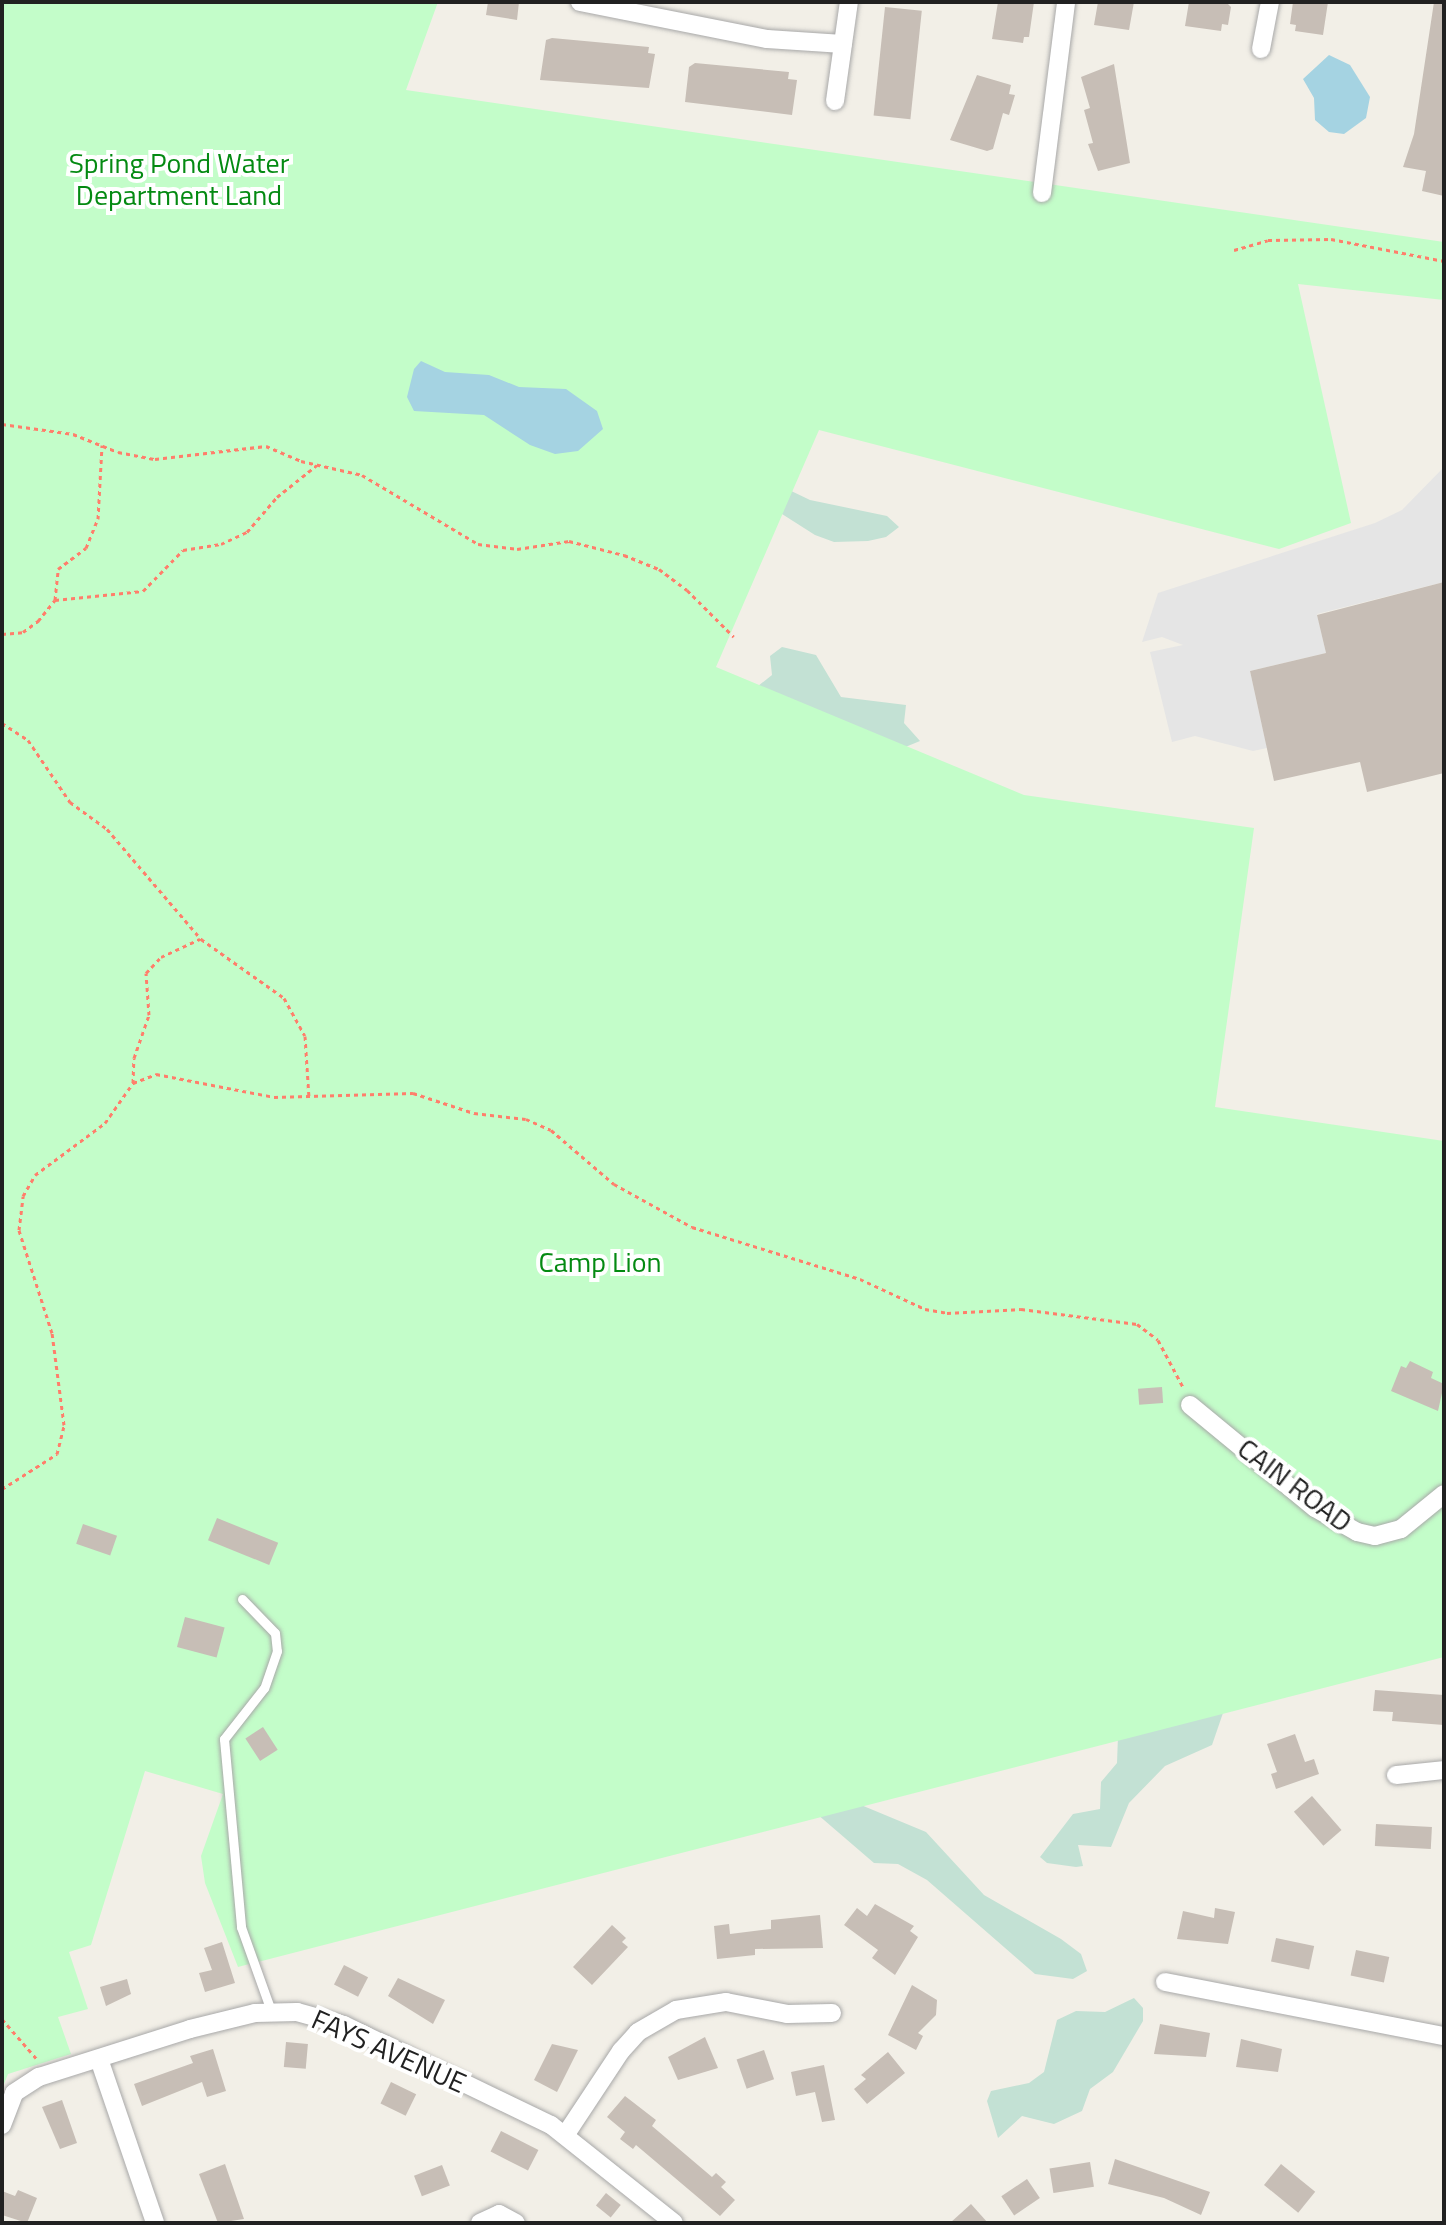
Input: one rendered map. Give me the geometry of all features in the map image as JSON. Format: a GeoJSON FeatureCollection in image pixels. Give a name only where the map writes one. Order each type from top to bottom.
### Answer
{"type":"FeatureCollection","features":[{"type":"Feature","properties":{"kind":"street"},"geometry":{"type":"LineString","coordinates":[[580,2],[767,39],[843,44]]}},
{"type":"Feature","properties":{"kind":"street"},"geometry":{"type":"LineString","coordinates":[[835,101],[849,2]]}},
{"type":"Feature","properties":{"kind":"street"},"geometry":{"type":"LineString","coordinates":[[1042,193],[1066,2]]}},
{"type":"Feature","properties":{"kind":"street"},"geometry":{"type":"LineString","coordinates":[[1261,49],[1270,2]]}},
{"type":"Feature","properties":{"kind":"street","name":"CAIN ROAD"},"geometry":{"type":"LineString","coordinates":[[1190,1405],[1315,1508],[1357,1532],[1375,1536],[1401,1529],[1444,1494]]}},
{"type":"Feature","properties":{"kind":"street"},"geometry":{"type":"LineString","coordinates":[[1396,1775],[1444,1770]]}},
{"type":"Feature","properties":{"kind":"street"},"geometry":{"type":"LineString","coordinates":[[1165,1982],[1444,2036]]}},
{"type":"Feature","properties":{"kind":"street"},"geometry":{"type":"LineString","coordinates":[[566,2134],[621,2051],[638,2032],[676,2010],[726,2002],[787,2014],[832,2013]]}},
{"type":"Feature","properties":{"kind":"street","name":"FAYS AVENUE"},"geometry":{"type":"LineString","coordinates":[[2,2125],[16,2091],[45,2076],[190,2029],[271,2011],[297,2012],[344,2025],[566,2134],[674,2223]]}},
{"type":"Feature","properties":{"kind":"street"},"geometry":{"type":"LineString","coordinates":[[99,2059],[155,2223]]}},
{"type":"Feature","properties":{"kind":"street"},"geometry":{"type":"LineString","coordinates":[[480,2223],[499,2214],[516,2223]]}},
{"type":"Feature","properties":{"kind":"lane"},"geometry":{"type":"LineString","coordinates":[[242,1599],[275,1633],[277,1651],[264,1688],[224,1739],[241,1927],[271,2011]]}},
{"type":"Feature","properties":{"kind":"path"},"geometry":{"type":"LineString","coordinates":[[1234,250],[1268,240],[1331,239],[1444,261]]}},
{"type":"Feature","properties":{"kind":"path"},"geometry":{"type":"LineString","coordinates":[[2,424],[73,434],[128,455],[171,459],[266,446],[317,465],[362,475],[478,544],[517,549],[569,541],[624,555],[659,569],[687,590],[734,637]]}},
{"type":"Feature","properties":{"kind":"path"},"geometry":{"type":"LineString","coordinates":[[2,634],[31,627],[55,600],[55,574],[86,548],[98,519],[102,445]]}},
{"type":"Feature","properties":{"kind":"path"},"geometry":{"type":"LineString","coordinates":[[55,600],[143,591],[183,550],[221,544],[247,532],[277,497],[317,465]]}},
{"type":"Feature","properties":{"kind":"path"},"geometry":{"type":"LineString","coordinates":[[2,723],[28,740],[70,802],[107,829],[201,939],[284,998],[305,1036],[309,1098]]}},
{"type":"Feature","properties":{"kind":"path"},"geometry":{"type":"LineString","coordinates":[[2,1489],[57,1454],[64,1425],[52,1333],[19,1230],[23,1196],[35,1175],[105,1123],[133,1083],[134,1058],[149,1015],[146,973],[161,957],[201,939]]}},
{"type":"Feature","properties":{"kind":"path"},"geometry":{"type":"LineString","coordinates":[[133,1083],[156,1074],[274,1097],[413,1093],[474,1113],[538,1123],[614,1184],[692,1227],[860,1279],[925,1309],[947,1313],[1021,1309],[1137,1324],[1158,1340],[1190,1405]]}},
{"type":"Feature","properties":{"kind":"path"},"geometry":{"type":"LineString","coordinates":[[2,2019],[45,2076]]}},
{"type":"Feature","properties":{"kind":"green space","name":"Camp Lion"},"geometry":{"type":"Polygon","coordinates":[[[2,2],[438,2],[406,90],[1444,242],[1444,300],[1298,284],[1351,523],[1279,549],[819,430],[716,667],[1024,795],[1254,828],[1215,1107],[1444,1141],[1444,1657],[238,1967],[205,1883],[201,1856],[223,1794],[145,1771],[91,1945],[69,1952],[88,2009],[58,2017],[71,2054],[8,2074],[2,2089],[2,2]]]}},
{"type":"Feature","properties":{"kind":"green space"},"geometry":{"type":"Polygon","coordinates":[[[785,488],[810,500],[887,516],[899,527],[886,537],[834,542],[815,535],[771,507],[785,488]]]}},
{"type":"Feature","properties":{"kind":"green space"},"geometry":{"type":"Polygon","coordinates":[[[782,647],[816,655],[841,697],[906,705],[904,723],[920,741],[903,748],[753,690],[772,675],[770,656],[782,647]]]}},
{"type":"Feature","properties":{"kind":"green space"},"geometry":{"type":"Polygon","coordinates":[[[1223,1713],[1212,1745],[1165,1766],[1129,1803],[1111,1847],[1078,1845],[1083,1866],[1076,1867],[1047,1863],[1040,1857],[1073,1814],[1100,1809],[1101,1782],[1117,1763],[1118,1736],[1223,1713]]]}},
{"type":"Feature","properties":{"kind":"green space"},"geometry":{"type":"Polygon","coordinates":[[[861,1805],[926,1832],[984,1895],[1061,1939],[1081,1954],[1087,1971],[1073,1979],[1035,1974],[927,1880],[898,1864],[874,1863],[817,1814],[861,1805]]]}},
{"type":"Feature","properties":{"kind":"green space"},"geometry":{"type":"Polygon","coordinates":[[[1134,1998],[1143,2008],[1143,2021],[1113,2072],[1090,2089],[1082,2111],[1054,2124],[1022,2116],[998,2138],[987,2101],[991,2091],[1029,2083],[1044,2072],[1057,2020],[1076,2011],[1105,2012],[1134,1998]]]}},
{"type":"Feature","properties":{"kind":"shaded area"},"geometry":{"type":"Polygon","coordinates":[[[1444,467],[1444,582],[1317,614],[1326,653],[1250,671],[1267,748],[1253,751],[1195,736],[1172,742],[1150,652],[1183,645],[1162,637],[1142,642],[1158,593],[1375,523],[1402,510],[1444,467]]]}},
{"type":"Feature","properties":{"kind":"water"},"geometry":{"type":"Polygon","coordinates":[[[1329,55],[1350,65],[1370,97],[1366,118],[1344,134],[1329,132],[1315,120],[1314,98],[1303,79],[1329,55]]]}},
{"type":"Feature","properties":{"kind":"water"},"geometry":{"type":"Polygon","coordinates":[[[421,361],[445,372],[489,375],[519,387],[566,389],[597,411],[603,429],[578,451],[555,454],[530,445],[484,415],[414,411],[407,397],[414,369],[421,361]]]}},
{"type":"Feature","properties":{"kind":"building"},"geometry":{"type":"Polygon","coordinates":[[[488,2],[519,2],[517,20],[486,15],[488,2]]]}},
{"type":"Feature","properties":{"kind":"building"},"geometry":{"type":"Polygon","coordinates":[[[998,2],[1034,2],[1029,37],[1024,37],[1023,43],[992,39],[998,2]]]}},
{"type":"Feature","properties":{"kind":"building"},"geometry":{"type":"Polygon","coordinates":[[[1098,2],[1134,2],[1129,30],[1094,25],[1098,2]]]}},
{"type":"Feature","properties":{"kind":"building"},"geometry":{"type":"Polygon","coordinates":[[[1189,2],[1226,2],[1231,7],[1228,25],[1222,24],[1221,31],[1185,26],[1189,2]]]}},
{"type":"Feature","properties":{"kind":"building"},"geometry":{"type":"Polygon","coordinates":[[[1293,2],[1328,2],[1323,35],[1295,31],[1296,25],[1290,24],[1293,2]]]}},
{"type":"Feature","properties":{"kind":"building"},"geometry":{"type":"Polygon","coordinates":[[[1434,2],[1444,2],[1444,196],[1422,191],[1426,171],[1403,167],[1414,134],[1434,2]]]}},
{"type":"Feature","properties":{"kind":"building"},"geometry":{"type":"Polygon","coordinates":[[[885,7],[922,11],[910,119],[874,115],[885,7]]]}},
{"type":"Feature","properties":{"kind":"building"},"geometry":{"type":"Polygon","coordinates":[[[552,38],[649,47],[648,53],[655,54],[649,88],[540,80],[546,40],[552,38]]]}},
{"type":"Feature","properties":{"kind":"building"},"geometry":{"type":"Polygon","coordinates":[[[695,63],[789,72],[788,79],[797,80],[792,115],[685,102],[689,67],[695,63]]]}},
{"type":"Feature","properties":{"kind":"building"},"geometry":{"type":"Polygon","coordinates":[[[1114,64],[1130,163],[1098,171],[1088,144],[1093,143],[1084,110],[1090,108],[1081,77],[1114,64]]]}},
{"type":"Feature","properties":{"kind":"building"},"geometry":{"type":"Polygon","coordinates":[[[977,75],[1011,85],[1009,94],[1015,95],[1009,115],[1003,113],[993,149],[987,151],[950,140],[977,75]]]}},
{"type":"Feature","properties":{"kind":"building"},"geometry":{"type":"Polygon","coordinates":[[[1444,582],[1444,773],[1367,792],[1360,762],[1274,781],[1250,671],[1326,653],[1317,615],[1444,582]]]}},
{"type":"Feature","properties":{"kind":"building"},"geometry":{"type":"Polygon","coordinates":[[[1410,1361],[1433,1372],[1431,1378],[1444,1384],[1438,1411],[1391,1391],[1401,1366],[1406,1368],[1410,1361]]]}},
{"type":"Feature","properties":{"kind":"building"},"geometry":{"type":"Polygon","coordinates":[[[1162,1387],[1163,1403],[1139,1405],[1138,1389],[1162,1387]]]}},
{"type":"Feature","properties":{"kind":"building"},"geometry":{"type":"Polygon","coordinates":[[[217,1518],[278,1543],[269,1565],[208,1540],[217,1518]]]}},
{"type":"Feature","properties":{"kind":"building"},"geometry":{"type":"Polygon","coordinates":[[[83,1524],[117,1536],[110,1556],[76,1544],[83,1524]]]}},
{"type":"Feature","properties":{"kind":"building"},"geometry":{"type":"Polygon","coordinates":[[[185,1617],[225,1628],[217,1658],[177,1647],[185,1617]]]}},
{"type":"Feature","properties":{"kind":"building"},"geometry":{"type":"Polygon","coordinates":[[[1375,1690],[1444,1695],[1444,1725],[1392,1721],[1393,1712],[1373,1711],[1375,1690]]]}},
{"type":"Feature","properties":{"kind":"building"},"geometry":{"type":"Polygon","coordinates":[[[263,1727],[278,1750],[260,1761],[245,1738],[263,1727]]]}},
{"type":"Feature","properties":{"kind":"building"},"geometry":{"type":"Polygon","coordinates":[[[1295,1734],[1305,1762],[1314,1759],[1319,1774],[1276,1789],[1271,1774],[1277,1772],[1267,1744],[1295,1734]]]}},
{"type":"Feature","properties":{"kind":"building"},"geometry":{"type":"Polygon","coordinates":[[[1312,1796],[1342,1830],[1323,1846],[1294,1812],[1312,1796]]]}},
{"type":"Feature","properties":{"kind":"building"},"geometry":{"type":"Polygon","coordinates":[[[1376,1824],[1432,1827],[1431,1849],[1375,1846],[1376,1824]]]}},
{"type":"Feature","properties":{"kind":"building"},"geometry":{"type":"Polygon","coordinates":[[[875,1904],[914,1926],[910,1931],[918,1937],[895,1975],[872,1958],[878,1950],[844,1925],[857,1908],[867,1916],[875,1904]]]}},
{"type":"Feature","properties":{"kind":"building"},"geometry":{"type":"Polygon","coordinates":[[[1215,1908],[1235,1912],[1228,1944],[1177,1939],[1183,1911],[1214,1918],[1215,1908]]]}},
{"type":"Feature","properties":{"kind":"building"},"geometry":{"type":"Polygon","coordinates":[[[820,1915],[823,1948],[755,1949],[755,1955],[717,1959],[714,1926],[729,1924],[730,1934],[771,1929],[771,1920],[820,1915]]]}},
{"type":"Feature","properties":{"kind":"building"},"geometry":{"type":"Polygon","coordinates":[[[612,1925],[626,1938],[622,1942],[628,1947],[592,1985],[573,1967],[612,1925]]]}},
{"type":"Feature","properties":{"kind":"building"},"geometry":{"type":"Polygon","coordinates":[[[1276,1938],[1314,1946],[1309,1970],[1271,1961],[1276,1938]]]}},
{"type":"Feature","properties":{"kind":"building"},"geometry":{"type":"Polygon","coordinates":[[[222,1942],[235,1983],[205,1992],[199,1973],[212,1970],[204,1948],[222,1942]]]}},
{"type":"Feature","properties":{"kind":"building"},"geometry":{"type":"Polygon","coordinates":[[[1356,1950],[1389,1957],[1384,1983],[1351,1975],[1356,1950]]]}},
{"type":"Feature","properties":{"kind":"building"},"geometry":{"type":"Polygon","coordinates":[[[344,1965],[368,1977],[358,1997],[334,1985],[344,1965]]]}},
{"type":"Feature","properties":{"kind":"building"},"geometry":{"type":"Polygon","coordinates":[[[398,1978],[445,2000],[433,2024],[388,1996],[398,1978]]]}},
{"type":"Feature","properties":{"kind":"building"},"geometry":{"type":"Polygon","coordinates":[[[127,1979],[131,1994],[106,2006],[100,1987],[127,1979]]]}},
{"type":"Feature","properties":{"kind":"building"},"geometry":{"type":"Polygon","coordinates":[[[912,1985],[937,2000],[936,2015],[918,2033],[923,2036],[916,2050],[888,2035],[912,1985]]]}},
{"type":"Feature","properties":{"kind":"building"},"geometry":{"type":"Polygon","coordinates":[[[1160,2024],[1210,2033],[1206,2057],[1154,2054],[1160,2024]]]}},
{"type":"Feature","properties":{"kind":"building"},"geometry":{"type":"Polygon","coordinates":[[[705,2037],[718,2068],[678,2080],[668,2057],[705,2037]]]}},
{"type":"Feature","properties":{"kind":"building"},"geometry":{"type":"Polygon","coordinates":[[[1241,2039],[1282,2049],[1278,2072],[1236,2067],[1241,2039]]]}},
{"type":"Feature","properties":{"kind":"building"},"geometry":{"type":"Polygon","coordinates":[[[286,2042],[308,2044],[306,2069],[284,2067],[286,2042]]]}},
{"type":"Feature","properties":{"kind":"building"},"geometry":{"type":"Polygon","coordinates":[[[552,2044],[578,2050],[557,2092],[534,2080],[552,2044]]]}},
{"type":"Feature","properties":{"kind":"building"},"geometry":{"type":"Polygon","coordinates":[[[213,2049],[226,2091],[207,2097],[202,2082],[142,2106],[134,2084],[193,2063],[190,2056],[213,2049]]]}},
{"type":"Feature","properties":{"kind":"building"},"geometry":{"type":"Polygon","coordinates":[[[764,2050],[774,2079],[747,2089],[737,2059],[764,2050]]]}},
{"type":"Feature","properties":{"kind":"building"},"geometry":{"type":"Polygon","coordinates":[[[888,2052],[905,2073],[867,2104],[854,2089],[866,2079],[861,2075],[888,2052]]]}},
{"type":"Feature","properties":{"kind":"building"},"geometry":{"type":"Polygon","coordinates":[[[824,2065],[835,2120],[822,2122],[815,2092],[796,2096],[791,2072],[824,2065]]]}},
{"type":"Feature","properties":{"kind":"building"},"geometry":{"type":"Polygon","coordinates":[[[391,2082],[416,2094],[406,2116],[380,2104],[391,2082]]]}},
{"type":"Feature","properties":{"kind":"building"},"geometry":{"type":"Polygon","coordinates":[[[625,2096],[656,2120],[652,2126],[712,2177],[716,2173],[726,2182],[721,2187],[735,2200],[720,2216],[636,2145],[633,2149],[620,2139],[625,2132],[607,2117],[625,2096]]]}},
{"type":"Feature","properties":{"kind":"building"},"geometry":{"type":"Polygon","coordinates":[[[62,2100],[77,2143],[60,2149],[42,2107],[62,2100]]]}},
{"type":"Feature","properties":{"kind":"building"},"geometry":{"type":"Polygon","coordinates":[[[501,2131],[538,2150],[528,2171],[491,2151],[501,2131]]]}},
{"type":"Feature","properties":{"kind":"building"},"geometry":{"type":"Polygon","coordinates":[[[1115,2159],[1210,2192],[1201,2215],[1164,2198],[1108,2184],[1115,2159]]]}},
{"type":"Feature","properties":{"kind":"building"},"geometry":{"type":"Polygon","coordinates":[[[1090,2162],[1094,2187],[1053,2193],[1050,2168],[1090,2162]]]}},
{"type":"Feature","properties":{"kind":"building"},"geometry":{"type":"Polygon","coordinates":[[[225,2164],[244,2219],[218,2223],[199,2174],[225,2164]]]}},
{"type":"Feature","properties":{"kind":"building"},"geometry":{"type":"Polygon","coordinates":[[[1281,2164],[1315,2192],[1298,2213],[1264,2185],[1281,2164]]]}},
{"type":"Feature","properties":{"kind":"building"},"geometry":{"type":"Polygon","coordinates":[[[442,2165],[450,2186],[422,2196],[414,2176],[442,2165]]]}},
{"type":"Feature","properties":{"kind":"building"},"geometry":{"type":"Polygon","coordinates":[[[1027,2179],[1040,2198],[1014,2215],[1001,2196],[1027,2179]]]}},
{"type":"Feature","properties":{"kind":"building"},"geometry":{"type":"Polygon","coordinates":[[[18,2190],[37,2198],[27,2223],[2,2215],[2,2191],[15,2196],[18,2190]]]}},
{"type":"Feature","properties":{"kind":"building"},"geometry":{"type":"Polygon","coordinates":[[[606,2193],[621,2205],[611,2217],[596,2205],[606,2193]]]}},
{"type":"Feature","properties":{"kind":"building"},"geometry":{"type":"Polygon","coordinates":[[[971,2204],[988,2223],[950,2223],[971,2204]]]}},
{"type":"Feature","properties":{"kind":"park label","name":"Spring Pond Water Department Land"},"geometry":{"type":"Point","coordinates":[179,179]}}]}
